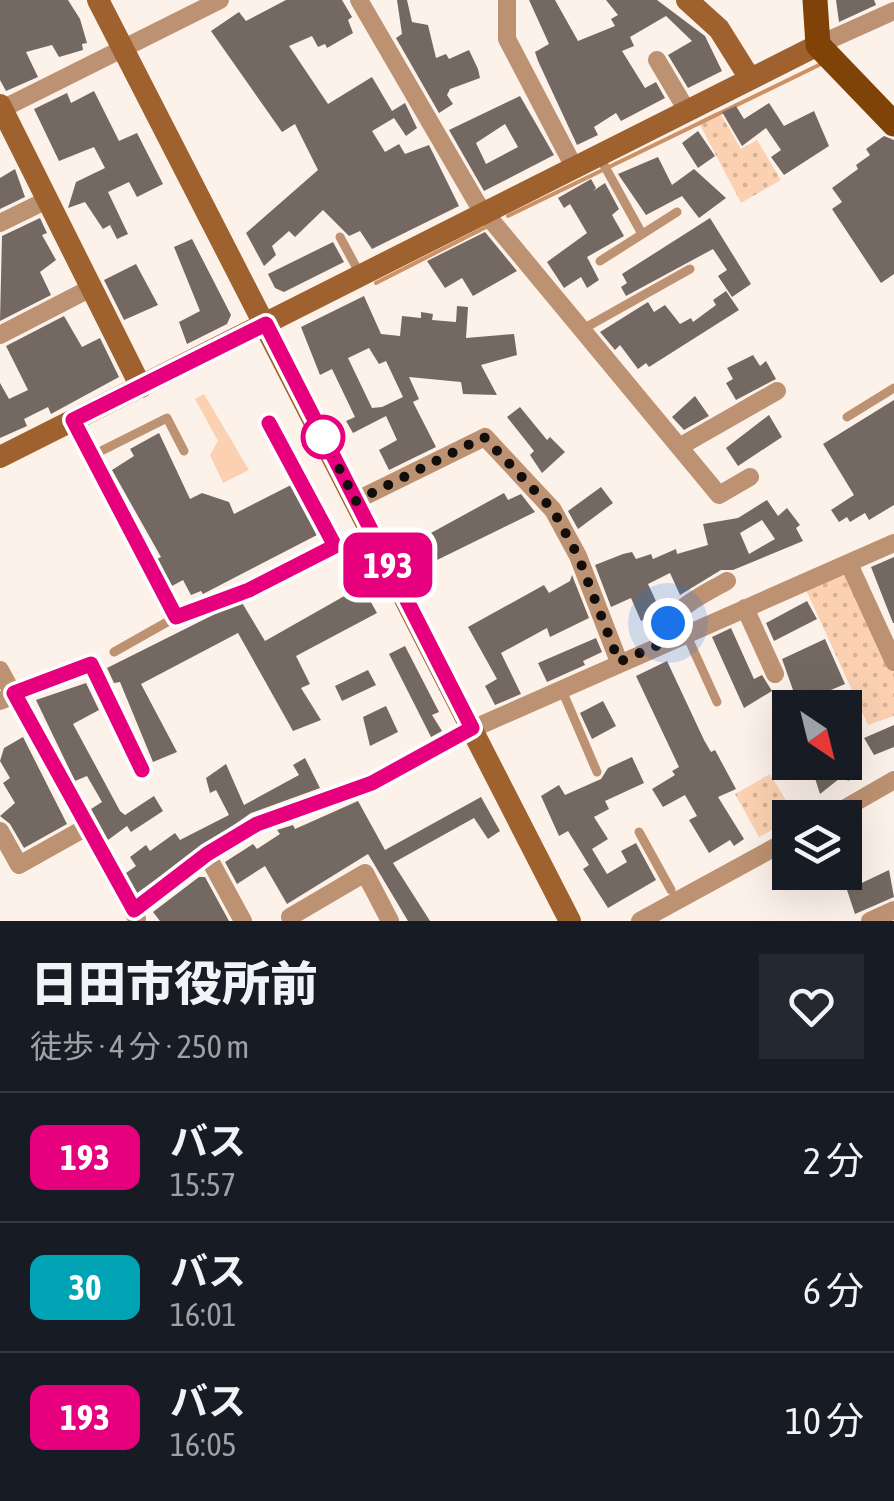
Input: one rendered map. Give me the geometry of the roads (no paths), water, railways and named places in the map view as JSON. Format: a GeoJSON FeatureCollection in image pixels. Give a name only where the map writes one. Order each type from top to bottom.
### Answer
{"type":"FeatureCollection","features":[{"type":"Feature","properties":{"kind":"main road"},"geometry":{"type":"LineString","coordinates":[[815,0],[818,46],[894,124]]}},
{"type":"Feature","properties":{"kind":"street"},"geometry":{"type":"LineString","coordinates":[[98,0],[570,921]]}},
{"type":"Feature","properties":{"kind":"street"},"geometry":{"type":"LineString","coordinates":[[141,387],[1,108],[220,0]]}},
{"type":"Feature","properties":{"kind":"street"},"geometry":{"type":"LineString","coordinates":[[358,0],[484,210],[720,495],[750,477]]}},
{"type":"Feature","properties":{"kind":"street"},"geometry":{"type":"LineString","coordinates":[[508,0],[507,40],[573,166]]}},
{"type":"Feature","properties":{"kind":"street"},"geometry":{"type":"LineString","coordinates":[[687,0],[719,30],[749,77]]}},
{"type":"Feature","properties":{"kind":"street"},"geometry":{"type":"LineString","coordinates":[[0,457],[749,77],[894,11]]}},
{"type":"Feature","properties":{"kind":"street"},"geometry":{"type":"LineString","coordinates":[[658,60],[686,109]]}},
{"type":"Feature","properties":{"kind":"street"},"geometry":{"type":"LineString","coordinates":[[0,223],[47,200]]}},
{"type":"Feature","properties":{"kind":"street"},"geometry":{"type":"LineString","coordinates":[[0,335],[91,288]]}},
{"type":"Feature","properties":{"kind":"street"},"geometry":{"type":"LineString","coordinates":[[679,446],[777,391]]}},
{"type":"Feature","properties":{"kind":"street"},"geometry":{"type":"LineString","coordinates":[[356,501],[484,437],[553,510],[578,556],[619,662]]}},
{"type":"Feature","properties":{"kind":"street"},"geometry":{"type":"LineString","coordinates":[[0,670],[7,697],[136,916],[207,854],[257,824],[372,783],[472,728],[894,543]]}},
{"type":"Feature","properties":{"kind":"street"},"geometry":{"type":"LineString","coordinates":[[849,564],[894,662]]}},
{"type":"Feature","properties":{"kind":"street"},"geometry":{"type":"LineString","coordinates":[[663,643],[666,627],[680,611],[727,581]]}},
{"type":"Feature","properties":{"kind":"street"},"geometry":{"type":"LineString","coordinates":[[745,608],[774,674]]}},
{"type":"Feature","properties":{"kind":"street"},"geometry":{"type":"LineString","coordinates":[[7,697],[91,664],[142,770]]}},
{"type":"Feature","properties":{"kind":"street"},"geometry":{"type":"LineString","coordinates":[[859,800],[894,780]]}},
{"type":"Feature","properties":{"kind":"street"},"geometry":{"type":"LineString","coordinates":[[0,831],[19,866],[85,828]]}},
{"type":"Feature","properties":{"kind":"street"},"geometry":{"type":"LineString","coordinates":[[640,921],[772,848]]}},
{"type":"Feature","properties":{"kind":"street"},"geometry":{"type":"LineString","coordinates":[[207,854],[243,921]]}},
{"type":"Feature","properties":{"kind":"street"},"geometry":{"type":"LineString","coordinates":[[290,916],[365,873],[390,921]]}},
{"type":"Feature","properties":{"kind":"street"},"geometry":{"type":"LineString","coordinates":[[870,921],[894,910]]}},
{"type":"Feature","properties":{"kind":"lane"},"geometry":{"type":"LineString","coordinates":[[598,153],[642,232]]}},
{"type":"Feature","properties":{"kind":"lane"},"geometry":{"type":"LineString","coordinates":[[600,261],[677,212]]}},
{"type":"Feature","properties":{"kind":"lane"},"geometry":{"type":"LineString","coordinates":[[340,237],[360,275]]}},
{"type":"Feature","properties":{"kind":"lane"},"geometry":{"type":"LineString","coordinates":[[583,329],[690,269]]}},
{"type":"Feature","properties":{"kind":"lane"},"geometry":{"type":"LineString","coordinates":[[847,417],[894,388]]}},
{"type":"Feature","properties":{"kind":"lane"},"geometry":{"type":"LineString","coordinates":[[91,456],[167,418],[184,451]]}},
{"type":"Feature","properties":{"kind":"lane"},"geometry":{"type":"LineString","coordinates":[[73,420],[176,617]]}},
{"type":"Feature","properties":{"kind":"lane"},"geometry":{"type":"LineString","coordinates":[[269,423],[335,546]]}},
{"type":"Feature","properties":{"kind":"lane"},"geometry":{"type":"LineString","coordinates":[[114,652],[176,617],[249,590],[369,527]]}},
{"type":"Feature","properties":{"kind":"lane"},"geometry":{"type":"LineString","coordinates":[[686,634],[716,702]]}},
{"type":"Feature","properties":{"kind":"lane"},"geometry":{"type":"LineString","coordinates":[[561,688],[597,772]]}},
{"type":"Feature","properties":{"kind":"lane"},"geometry":{"type":"LineString","coordinates":[[640,832],[671,890]]}},
{"type":"Feature","properties":{"kind":"waterway"},"geometry":{"type":"LineString","coordinates":[[508,216],[819,65]]}},
{"type":"Feature","properties":{"kind":"waterway"},"geometry":{"type":"LineString","coordinates":[[376,283],[488,226]]}}]}
